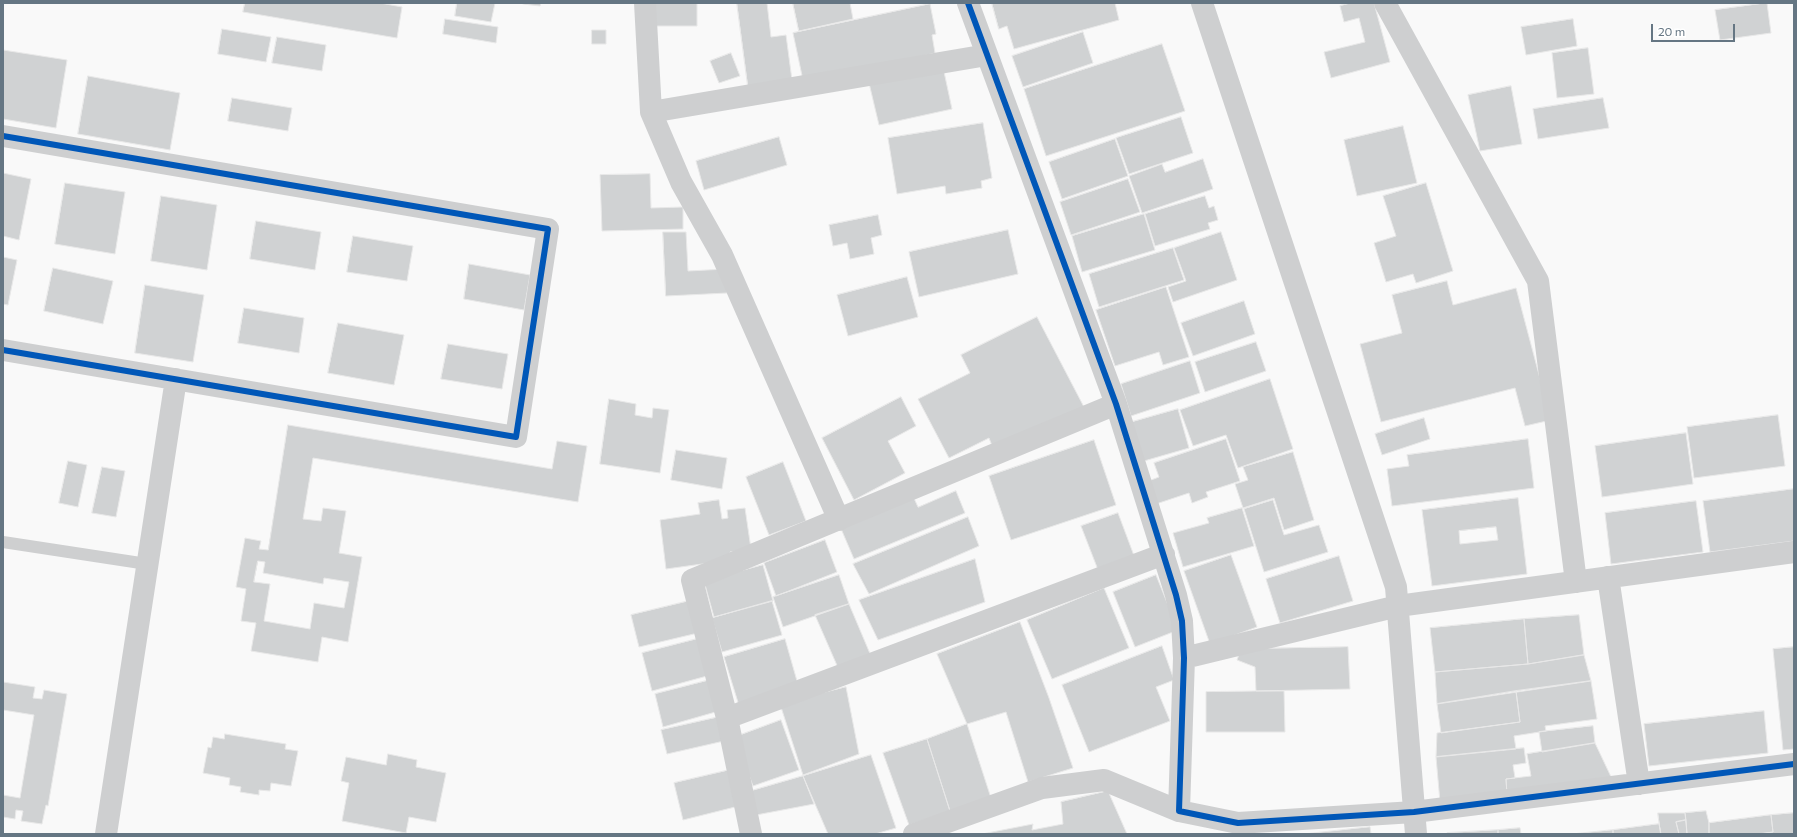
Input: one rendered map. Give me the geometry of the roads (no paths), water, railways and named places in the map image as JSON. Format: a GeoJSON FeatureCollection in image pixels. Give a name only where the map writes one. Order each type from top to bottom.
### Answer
{"type":"FeatureCollection","features":[{"type":"Feature","properties":{"kind":"street"},"geometry":{"type":"LineString","coordinates":[[645,3],[651,112],[681,182],[722,255],[839,520]]}},
{"type":"Feature","properties":{"kind":"street"},"geometry":{"type":"LineString","coordinates":[[968,3],[1116,404],[1176,595],[1182,621],[1184,658],[1179,811]]}},
{"type":"Feature","properties":{"kind":"street"},"geometry":{"type":"LineString","coordinates":[[1202,3],[1396,587],[1416,834]]}},
{"type":"Feature","properties":{"kind":"street"},"geometry":{"type":"LineString","coordinates":[[1385,3],[1538,281],[1576,582]]}},
{"type":"Feature","properties":{"kind":"street"},"geometry":{"type":"LineString","coordinates":[[651,112],[987,55]]}},
{"type":"Feature","properties":{"kind":"street"},"geometry":{"type":"LineString","coordinates":[[3,136],[548,229],[516,436],[3,350]]}},
{"type":"Feature","properties":{"kind":"street"},"geometry":{"type":"LineString","coordinates":[[106,834],[176,379]]}},
{"type":"Feature","properties":{"kind":"street"},"geometry":{"type":"LineString","coordinates":[[751,834],[727,718],[692,580],[1116,404]]}},
{"type":"Feature","properties":{"kind":"street"},"geometry":{"type":"LineString","coordinates":[[1184,658],[1398,606],[1794,552]]}},
{"type":"Feature","properties":{"kind":"street"},"geometry":{"type":"LineString","coordinates":[[727,718],[1164,554]]}},
{"type":"Feature","properties":{"kind":"street"},"geometry":{"type":"LineString","coordinates":[[1608,577],[1639,784]]}},
{"type":"Feature","properties":{"kind":"street"},"geometry":{"type":"LineString","coordinates":[[914,834],[1042,788],[1104,780],[1179,811],[1239,829],[1414,812],[1794,764]]}},
{"type":"Feature","properties":{"kind":"lane"},"geometry":{"type":"LineString","coordinates":[[3,542],[147,564]]}}]}
